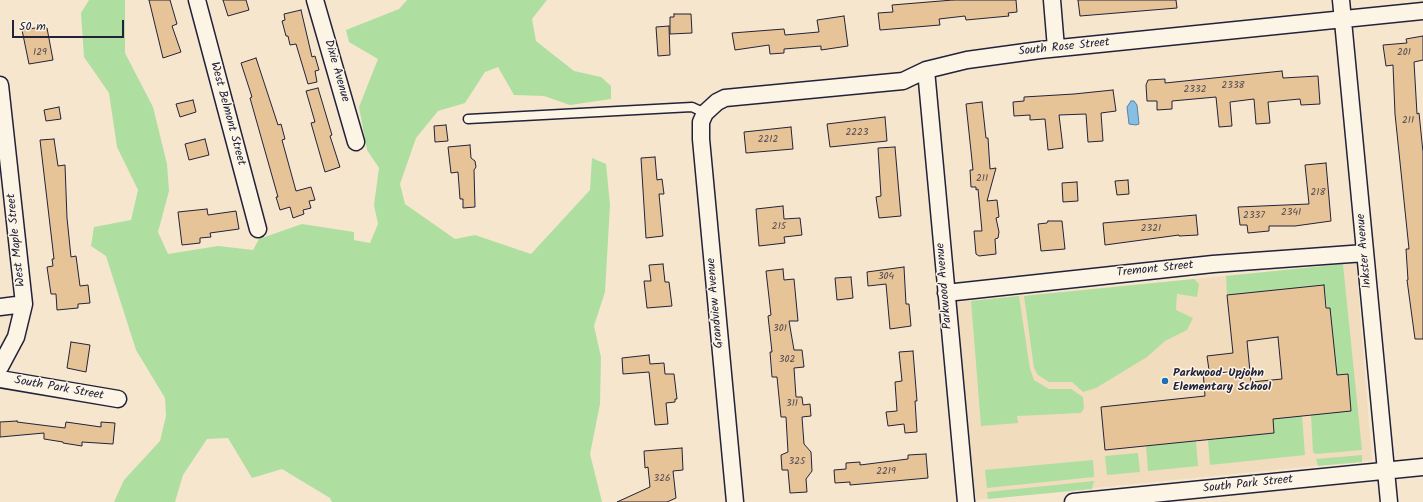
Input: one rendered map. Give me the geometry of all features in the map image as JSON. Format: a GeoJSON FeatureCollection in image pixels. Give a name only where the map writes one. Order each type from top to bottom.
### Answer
{"type":"FeatureCollection","features":[{"type":"Feature","properties":{"kind":"street","name":"West Belmont Street"},"geometry":{"type":"LineString","coordinates":[[197,0],[258,229]]}},
{"type":"Feature","properties":{"kind":"street","name":"Dixie Avenue"},"geometry":{"type":"LineString","coordinates":[[316,0],[356,142]]}},
{"type":"Feature","properties":{"kind":"street"},"geometry":{"type":"LineString","coordinates":[[1052,0],[1056,48]]}},
{"type":"Feature","properties":{"kind":"street","name":"Inkster Avenue"},"geometry":{"type":"LineString","coordinates":[[1341,0],[1389,502]]}},
{"type":"Feature","properties":{"kind":"street","name":"South Rose Street"},"geometry":{"type":"LineString","coordinates":[[708,110],[725,98],[903,81],[926,70],[967,60],[1056,48],[1423,11]]}},
{"type":"Feature","properties":{"kind":"street","name":"Parkwood Avenue"},"geometry":{"type":"LineString","coordinates":[[926,70],[966,502]]}},
{"type":"Feature","properties":{"kind":"street","name":"West Maple Street"},"geometry":{"type":"LineString","coordinates":[[0,85],[24,304],[16,337],[0,367]]}},
{"type":"Feature","properties":{"kind":"street","name":"Grandview Avenue"},"geometry":{"type":"LineString","coordinates":[[708,110],[701,122],[701,139],[735,502]]}},
{"type":"Feature","properties":{"kind":"street","name":"Tremont Street"},"geometry":{"type":"LineString","coordinates":[[946,293],[1213,264],[1365,253]]}},
{"type":"Feature","properties":{"kind":"street"},"geometry":{"type":"LineString","coordinates":[[0,307],[24,304]]}},
{"type":"Feature","properties":{"kind":"street","name":"South Park Street"},"geometry":{"type":"LineString","coordinates":[[0,379],[118,399]]}},
{"type":"Feature","properties":{"kind":"street","name":"South Park Street"},"geometry":{"type":"LineString","coordinates":[[1073,502],[1386,472],[1423,467]]}},
{"type":"Feature","properties":{"kind":"lane"},"geometry":{"type":"LineString","coordinates":[[468,118],[692,107],[708,110]]}},
{"type":"Feature","properties":{"kind":"shaded area","name":"Parkwood-Upjohn Elementary School"},"geometry":{"type":"Polygon","coordinates":[[[1356,263],[1372,460],[976,500],[956,302],[1356,263]]]}},
{"type":"Feature","properties":{"kind":"green space"},"geometry":{"type":"Polygon","coordinates":[[[89,0],[125,0],[125,53],[153,107],[167,164],[169,191],[158,232],[168,254],[218,246],[253,250],[259,239],[302,224],[354,232],[354,240],[370,243],[378,224],[374,205],[379,168],[367,150],[359,107],[378,59],[349,42],[346,30],[399,9],[407,0],[547,0],[532,19],[536,41],[574,71],[601,77],[611,86],[611,99],[570,105],[544,96],[514,95],[498,67],[485,72],[465,103],[438,111],[416,138],[400,184],[405,204],[455,239],[475,235],[531,254],[590,190],[592,158],[606,164],[610,205],[605,292],[594,326],[601,357],[600,404],[590,454],[602,502],[332,502],[330,498],[282,469],[252,478],[228,438],[207,439],[183,475],[175,502],[114,502],[124,480],[160,441],[166,416],[165,398],[136,350],[106,256],[91,246],[94,227],[131,220],[138,190],[117,147],[109,93],[84,57],[81,13],[89,0]]]}},
{"type":"Feature","properties":{"kind":"green space"},"geometry":{"type":"Polygon","coordinates":[[[1343,264],[1362,450],[1316,454],[1313,452],[1311,415],[1351,410],[1348,374],[1337,375],[1324,285],[1227,295],[1226,276],[1343,264]]]}},
{"type":"Feature","properties":{"kind":"green space"},"geometry":{"type":"Polygon","coordinates":[[[1194,279],[1199,284],[1197,297],[1177,294],[1176,310],[1193,318],[1187,330],[1165,341],[1147,357],[1096,388],[1083,392],[1072,382],[1049,382],[1038,375],[1034,368],[1024,296],[1194,279]]]}},
{"type":"Feature","properties":{"kind":"green space"},"geometry":{"type":"Polygon","coordinates":[[[1019,296],[1030,369],[1034,380],[1049,389],[1071,389],[1083,397],[1084,408],[1081,413],[1017,416],[1018,423],[981,426],[971,301],[1019,296]]]}},
{"type":"Feature","properties":{"kind":"green space"},"geometry":{"type":"Polygon","coordinates":[[[1302,416],[1305,455],[1210,465],[1208,440],[1274,433],[1273,419],[1302,416]]]}},
{"type":"Feature","properties":{"kind":"green space"},"geometry":{"type":"Polygon","coordinates":[[[1196,441],[1198,466],[1148,471],[1146,446],[1196,441]]]}},
{"type":"Feature","properties":{"kind":"green space"},"geometry":{"type":"Polygon","coordinates":[[[1138,453],[1140,472],[1107,475],[1105,456],[1138,453]]]}},
{"type":"Feature","properties":{"kind":"green space"},"geometry":{"type":"Polygon","coordinates":[[[1362,455],[1362,462],[1318,466],[1316,459],[1362,455]]]}},
{"type":"Feature","properties":{"kind":"green space"},"geometry":{"type":"Polygon","coordinates":[[[1093,460],[1094,477],[987,488],[985,470],[1093,460]]]}},
{"type":"Feature","properties":{"kind":"green space"},"geometry":{"type":"Polygon","coordinates":[[[1094,481],[1092,489],[988,499],[987,492],[1094,481]]]}},
{"type":"Feature","properties":{"kind":"water"},"geometry":{"type":"Polygon","coordinates":[[[1131,101],[1134,101],[1137,105],[1139,124],[1136,125],[1129,124],[1127,107],[1131,101]]]}},
{"type":"Feature","properties":{"kind":"building"},"geometry":{"type":"Polygon","coordinates":[[[149,0],[170,0],[177,24],[172,26],[181,52],[163,58],[149,0]]]}},
{"type":"Feature","properties":{"kind":"building"},"geometry":{"type":"Polygon","coordinates":[[[223,0],[246,0],[249,10],[228,16],[223,0]]]}},
{"type":"Feature","properties":{"kind":"building"},"geometry":{"type":"Polygon","coordinates":[[[953,0],[1016,0],[1017,12],[1008,13],[1009,16],[966,20],[965,16],[939,19],[940,25],[880,30],[878,13],[893,12],[892,5],[953,0]]]}},
{"type":"Feature","properties":{"kind":"building"},"geometry":{"type":"Polygon","coordinates":[[[1078,0],[1176,0],[1177,8],[1080,16],[1078,0]]]}},
{"type":"Feature","properties":{"kind":"building"},"geometry":{"type":"Polygon","coordinates":[[[301,10],[312,57],[315,56],[319,70],[315,71],[317,82],[308,84],[296,44],[290,45],[282,21],[285,20],[284,14],[301,10]]]}},
{"type":"Feature","properties":{"kind":"building"},"geometry":{"type":"Polygon","coordinates":[[[674,14],[691,14],[692,33],[670,34],[670,17],[674,17],[674,14]]]}},
{"type":"Feature","properties":{"kind":"building"},"geometry":{"type":"Polygon","coordinates":[[[844,16],[848,46],[821,50],[821,46],[784,49],[784,53],[770,54],[769,45],[735,50],[732,33],[784,29],[785,35],[819,32],[817,20],[844,16]]]}},
{"type":"Feature","properties":{"kind":"building"},"geometry":{"type":"Polygon","coordinates":[[[669,26],[670,55],[658,56],[656,27],[669,26]]]}},
{"type":"Feature","properties":{"kind":"building"},"geometry":{"type":"Polygon","coordinates":[[[42,27],[47,28],[53,60],[29,64],[22,30],[42,27]]]}},
{"type":"Feature","properties":{"kind":"building"},"geometry":{"type":"Polygon","coordinates":[[[1423,36],[1423,60],[1414,62],[1417,114],[1419,113],[1423,152],[1423,339],[1415,339],[1407,280],[1406,249],[1409,249],[1395,114],[1393,65],[1386,66],[1383,45],[1407,43],[1406,39],[1423,36]]]}},
{"type":"Feature","properties":{"kind":"building"},"geometry":{"type":"Polygon","coordinates":[[[256,58],[278,125],[281,124],[285,139],[282,140],[296,191],[311,187],[315,200],[309,201],[311,208],[303,210],[304,214],[293,218],[290,207],[280,210],[276,197],[278,197],[250,98],[252,97],[241,63],[256,58]]]}},
{"type":"Feature","properties":{"kind":"building"},"geometry":{"type":"Polygon","coordinates":[[[1282,71],[1283,78],[1318,76],[1320,104],[1301,105],[1300,99],[1268,102],[1270,123],[1256,124],[1254,99],[1230,102],[1232,126],[1219,127],[1216,97],[1172,101],[1172,109],[1157,110],[1157,101],[1147,101],[1146,85],[1148,80],[1165,79],[1165,83],[1282,71]]]}},
{"type":"Feature","properties":{"kind":"building"},"geometry":{"type":"Polygon","coordinates":[[[318,88],[332,135],[330,136],[340,167],[325,172],[311,123],[315,122],[306,91],[318,88]]]}},
{"type":"Feature","properties":{"kind":"building"},"geometry":{"type":"Polygon","coordinates":[[[1113,90],[1116,111],[1101,113],[1103,141],[1088,142],[1086,114],[1059,115],[1063,148],[1048,150],[1045,119],[1030,120],[1030,115],[1014,116],[1013,102],[1024,101],[1024,97],[1113,90]]]}},
{"type":"Feature","properties":{"kind":"building"},"geometry":{"type":"Polygon","coordinates":[[[193,100],[196,112],[180,117],[176,104],[193,100]]]}},
{"type":"Feature","properties":{"kind":"building"},"geometry":{"type":"Polygon","coordinates":[[[982,102],[986,138],[988,138],[990,169],[996,168],[987,201],[997,200],[999,217],[996,218],[999,232],[998,238],[995,239],[996,254],[979,256],[976,254],[974,231],[982,231],[978,189],[976,190],[976,187],[971,187],[970,170],[973,170],[966,104],[982,102]]]}},
{"type":"Feature","properties":{"kind":"building"},"geometry":{"type":"Polygon","coordinates":[[[59,107],[61,119],[46,121],[44,110],[59,107]]]}},
{"type":"Feature","properties":{"kind":"building"},"geometry":{"type":"Polygon","coordinates":[[[885,117],[887,141],[830,147],[827,124],[885,117]]]}},
{"type":"Feature","properties":{"kind":"building"},"geometry":{"type":"Polygon","coordinates":[[[446,125],[448,141],[435,142],[434,126],[446,125]]]}},
{"type":"Feature","properties":{"kind":"building"},"geometry":{"type":"Polygon","coordinates":[[[791,127],[793,149],[746,153],[744,132],[791,127]]]}},
{"type":"Feature","properties":{"kind":"building"},"geometry":{"type":"Polygon","coordinates":[[[54,139],[58,166],[65,165],[67,218],[71,257],[76,256],[80,286],[88,285],[90,303],[78,304],[78,308],[57,310],[56,294],[51,294],[47,267],[53,266],[52,259],[54,259],[40,140],[54,139]]]}},
{"type":"Feature","properties":{"kind":"building"},"geometry":{"type":"Polygon","coordinates":[[[205,139],[209,155],[189,160],[185,144],[205,139]]]}},
{"type":"Feature","properties":{"kind":"building"},"geometry":{"type":"Polygon","coordinates":[[[470,145],[471,158],[475,161],[476,167],[474,170],[475,207],[463,208],[463,199],[460,199],[458,172],[451,173],[448,147],[470,145]]]}},
{"type":"Feature","properties":{"kind":"building"},"geometry":{"type":"Polygon","coordinates":[[[895,147],[901,216],[879,218],[876,197],[881,196],[878,148],[895,147]]]}},
{"type":"Feature","properties":{"kind":"building"},"geometry":{"type":"Polygon","coordinates":[[[655,157],[657,180],[662,179],[664,194],[659,194],[663,236],[646,238],[641,158],[655,157]]]}},
{"type":"Feature","properties":{"kind":"building"},"geometry":{"type":"Polygon","coordinates":[[[1326,163],[1331,221],[1295,226],[1269,226],[1269,231],[1248,233],[1247,225],[1240,225],[1238,207],[1309,204],[1305,165],[1326,163]]]}},
{"type":"Feature","properties":{"kind":"building"},"geometry":{"type":"Polygon","coordinates":[[[1128,180],[1129,194],[1117,195],[1115,181],[1128,180]]]}},
{"type":"Feature","properties":{"kind":"building"},"geometry":{"type":"Polygon","coordinates":[[[1077,182],[1078,201],[1063,202],[1062,183],[1077,182]]]}},
{"type":"Feature","properties":{"kind":"building"},"geometry":{"type":"Polygon","coordinates":[[[783,206],[784,219],[800,218],[802,235],[784,237],[785,243],[759,246],[756,209],[783,206]]]}},
{"type":"Feature","properties":{"kind":"building"},"geometry":{"type":"Polygon","coordinates":[[[207,209],[208,215],[236,211],[239,229],[210,233],[211,237],[200,238],[200,243],[182,245],[178,212],[207,209]]]}},
{"type":"Feature","properties":{"kind":"building"},"geometry":{"type":"Polygon","coordinates":[[[1196,215],[1198,235],[1179,235],[1105,245],[1103,223],[1196,215]]]}},
{"type":"Feature","properties":{"kind":"building"},"geometry":{"type":"Polygon","coordinates":[[[1048,221],[1062,221],[1065,249],[1041,251],[1038,224],[1047,223],[1048,221]]]}},
{"type":"Feature","properties":{"kind":"building"},"geometry":{"type":"Polygon","coordinates":[[[663,264],[665,282],[669,282],[672,306],[647,308],[644,281],[651,281],[649,265],[663,264]]]}},
{"type":"Feature","properties":{"kind":"building"},"geometry":{"type":"Polygon","coordinates":[[[904,267],[906,304],[909,304],[911,326],[890,329],[886,284],[868,286],[867,272],[904,267]]]}},
{"type":"Feature","properties":{"kind":"building"},"geometry":{"type":"Polygon","coordinates":[[[783,269],[784,280],[794,279],[798,321],[789,321],[794,350],[802,350],[804,367],[794,368],[796,397],[802,397],[803,405],[810,404],[811,416],[802,417],[804,444],[811,452],[812,471],[806,479],[807,492],[790,493],[788,470],[782,470],[781,455],[788,452],[786,417],[781,417],[777,377],[772,377],[770,352],[772,352],[768,316],[771,315],[766,271],[783,269]]]}},
{"type":"Feature","properties":{"kind":"building"},"geometry":{"type":"Polygon","coordinates":[[[851,277],[853,298],[837,300],[835,278],[851,277]]]}},
{"type":"Feature","properties":{"kind":"building"},"geometry":{"type":"Polygon","coordinates":[[[1324,285],[1326,308],[1330,308],[1337,375],[1348,374],[1351,411],[1273,419],[1274,433],[1105,450],[1101,407],[1205,396],[1203,371],[1209,370],[1207,356],[1233,353],[1227,295],[1324,285]],[[1278,337],[1247,341],[1251,382],[1282,379],[1278,337]]]}},
{"type":"Feature","properties":{"kind":"building"},"geometry":{"type":"Polygon","coordinates":[[[71,342],[90,345],[86,372],[67,368],[71,342]]]}},
{"type":"Feature","properties":{"kind":"building"},"geometry":{"type":"Polygon","coordinates":[[[913,351],[917,401],[915,401],[917,432],[905,433],[904,424],[888,426],[886,412],[897,411],[895,382],[902,381],[899,352],[913,351]]]}},
{"type":"Feature","properties":{"kind":"building"},"geometry":{"type":"Polygon","coordinates":[[[649,355],[650,364],[664,363],[665,374],[674,374],[677,399],[675,399],[675,402],[666,403],[668,424],[655,425],[649,372],[623,374],[622,358],[649,355]]]}},
{"type":"Feature","properties":{"kind":"building"},"geometry":{"type":"Polygon","coordinates":[[[17,421],[65,428],[66,422],[101,427],[101,422],[115,423],[113,444],[82,442],[82,446],[63,443],[44,439],[44,433],[0,437],[0,422],[17,421]]]}},
{"type":"Feature","properties":{"kind":"building"},"geometry":{"type":"Polygon","coordinates":[[[682,448],[683,470],[673,471],[676,498],[667,502],[617,502],[650,487],[648,467],[645,468],[644,451],[682,448]]]}},
{"type":"Feature","properties":{"kind":"building"},"geometry":{"type":"Polygon","coordinates":[[[926,454],[928,478],[850,485],[850,482],[835,483],[834,470],[846,469],[846,463],[860,462],[860,465],[908,459],[908,455],[926,454]]]}},
{"type":"Feature","properties":{"kind":"place","name":"Parkwood-Upjohn Elementary School"},"geometry":{"type":"Point","coordinates":[1165,381]}}]}
